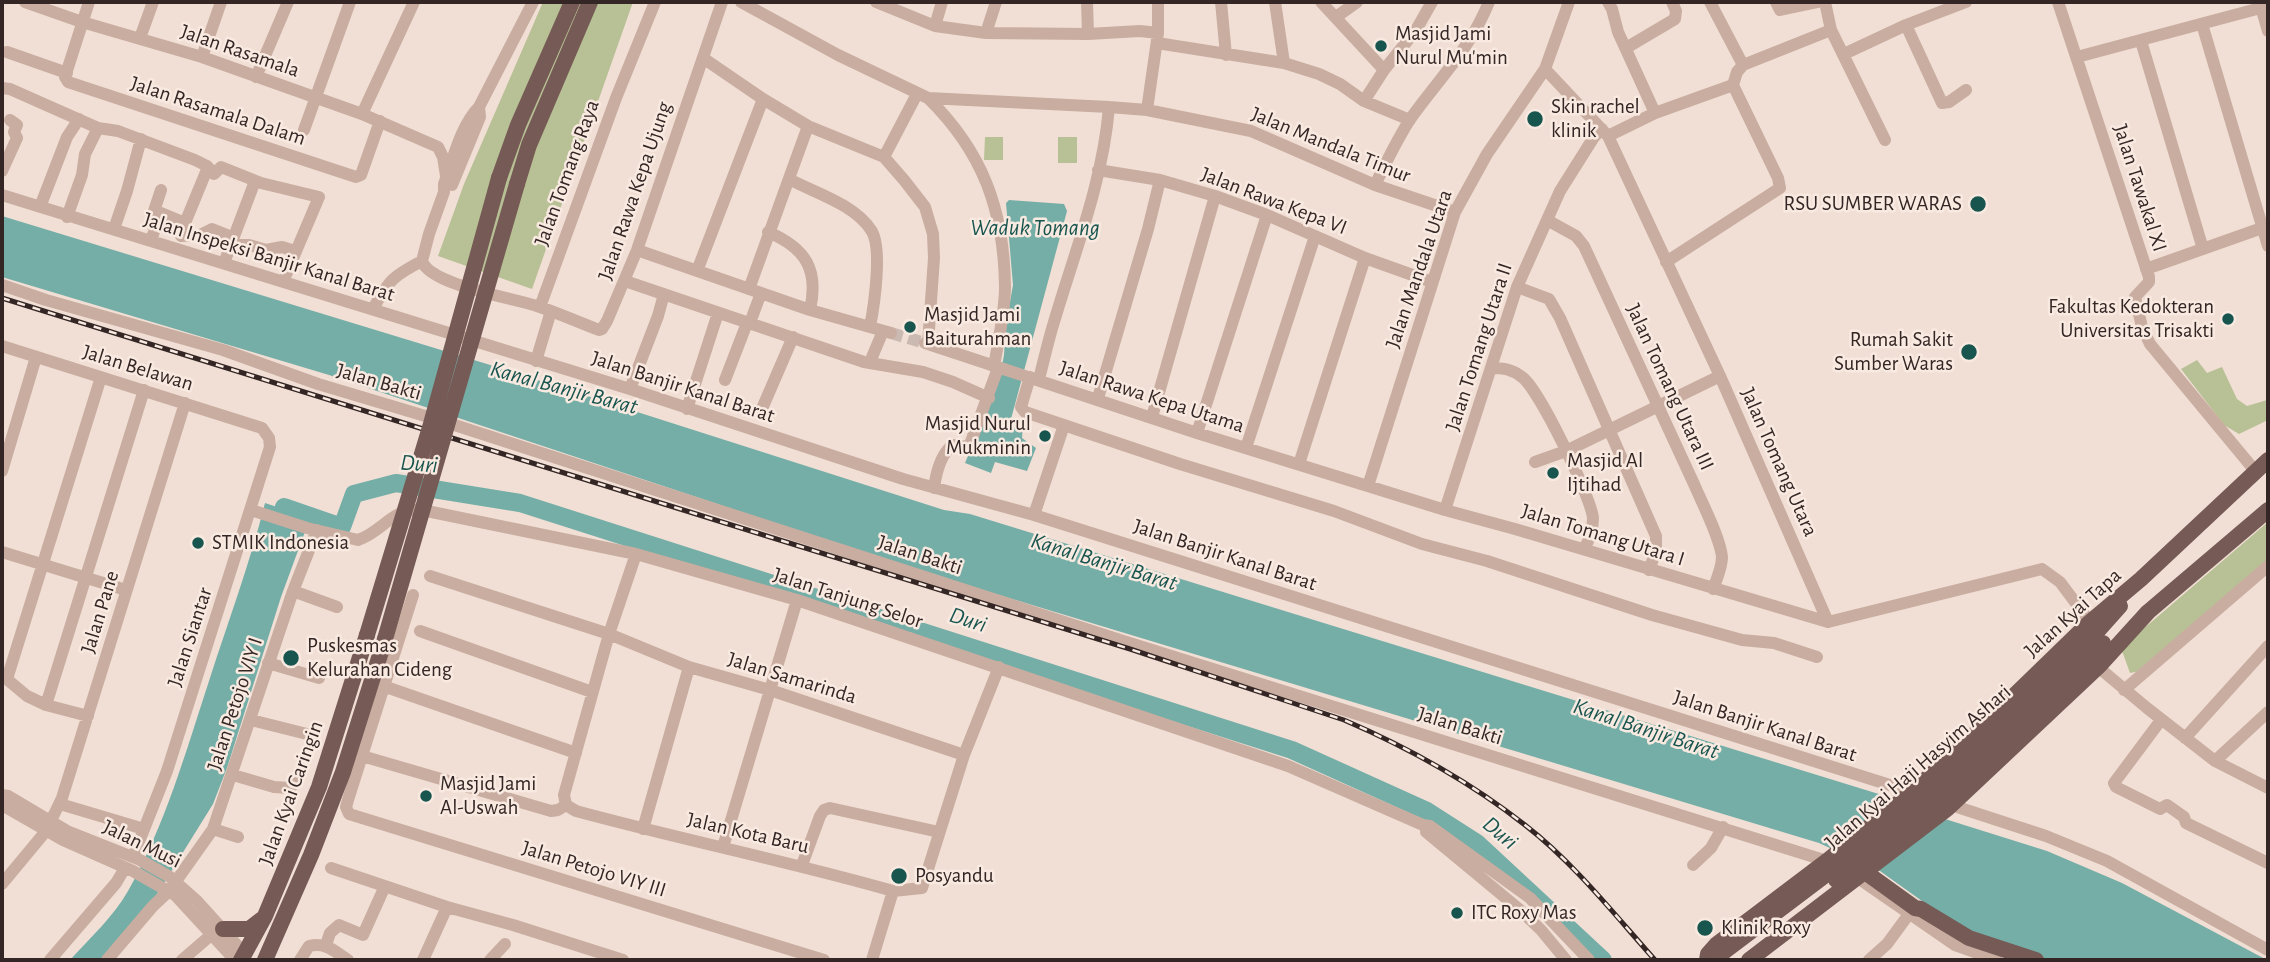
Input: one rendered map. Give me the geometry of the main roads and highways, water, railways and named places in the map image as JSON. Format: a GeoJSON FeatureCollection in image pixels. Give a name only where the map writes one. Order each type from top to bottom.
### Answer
{"type":"FeatureCollection","features":[{"type":"Feature","properties":{"kind":"main road","name":"Jalan Kyai Caringin"},"geometry":{"type":"LineString","coordinates":[[244,959],[319,787],[431,424],[499,178],[518,125],[572,2]]}},
{"type":"Feature","properties":{"kind":"main road","name":"Jalan Tomang Raya"},"geometry":{"type":"LineString","coordinates":[[385,639],[529,145],[590,2]]}},
{"type":"Feature","properties":{"kind":"main road","name":"Jalan Kyai Tapa"},"geometry":{"type":"LineString","coordinates":[[2132,586],[2268,460]]}},
{"type":"Feature","properties":{"kind":"main road"},"geometry":{"type":"LineString","coordinates":[[2148,612],[2268,510]]}},
{"type":"Feature","properties":{"kind":"main road","name":"Jalan Kyai Haji Hasyim Ashari"},"geometry":{"type":"LineString","coordinates":[[1710,960],[1828,873],[1946,776],[2114,615],[2132,586]]}},
{"type":"Feature","properties":{"kind":"main road","name":"Jalan Kyai Haji Hasyim Ashari"},"geometry":{"type":"LineString","coordinates":[[1730,960],[1903,829],[1954,784],[2096,633],[2121,628],[2148,612]]}},
{"type":"Feature","properties":{"kind":"main road","name":"Jalan Kyai Haji Hasyim Ashari"},"geometry":{"type":"LineString","coordinates":[[1753,958],[1949,807],[2098,667],[2148,612]]}},
{"type":"Feature","properties":{"kind":"main road","name":"Jalan Kyai Tapa"},"geometry":{"type":"LineString","coordinates":[[1909,795],[2096,633]]}},
{"type":"Feature","properties":{"kind":"main road","name":"Jalan Kyai Caringin"},"geometry":{"type":"LineString","coordinates":[[265,960],[312,855],[343,772],[385,639]]}},
{"type":"Feature","properties":{"kind":"main road","name":"Jalan Kyai Haji Hasyim Ashari"},"geometry":{"type":"LineString","coordinates":[[1710,960],[1709,951],[1909,795]]}},
{"type":"Feature","properties":{"kind":"main road"},"geometry":{"type":"LineString","coordinates":[[1865,872],[1915,911],[1969,938],[2036,960]]}},
{"type":"Feature","properties":{"kind":"main road"},"geometry":{"type":"LineString","coordinates":[[217,932],[249,929],[265,916]]}},
{"type":"Feature","properties":{"kind":"main road"},"geometry":{"type":"LineString","coordinates":[[1752,918],[1752,932],[1755,936],[1764,943],[1772,943]]}},
{"type":"Feature","properties":{"kind":"main road"},"geometry":{"type":"LineString","coordinates":[[1736,930],[1744,930],[1754,937],[1757,947],[1753,958]]}},
{"type":"Feature","properties":{"kind":"water","name":"Waduk Tomang"},"geometry":{"type":"Polygon","coordinates":[[[1009,200],[1064,204],[1067,211],[1011,419],[1023,423],[1022,438],[1036,448],[1027,471],[995,462],[991,473],[965,463],[999,381],[1004,355],[1013,285],[1006,203],[1009,200]]]}},
{"type":"Feature","properties":{"kind":"water","name":"Kanal Banjir Barat"},"geometry":{"type":"Polygon","coordinates":[[[2,216],[487,364],[944,510],[970,514],[1882,795],[1945,819],[2047,851],[2122,883],[2267,960],[2048,960],[1964,931],[1880,871],[1819,843],[913,569],[329,375],[2,277],[2,216]]]}},
{"type":"Feature","properties":{"kind":"water"},"geometry":{"type":"Polygon","coordinates":[[[265,503],[310,518],[213,804],[154,899],[101,960],[70,960],[116,909],[153,841],[183,761],[246,570],[265,503]]]}},
{"type":"Feature","properties":{"kind":"waterway","name":"Duri"},"geometry":{"type":"LineString","coordinates":[[284,507],[342,527],[354,494],[396,483],[520,503],[1292,750],[1427,811],[1477,843],[1603,960]]}},
{"type":"Feature","properties":{"kind":"tunnel"},"geometry":{"type":"LineString","coordinates":[[891,333],[925,343]]}},
{"type":"Feature","properties":{"kind":"railway"},"geometry":{"type":"LineString","coordinates":[[2,298],[1130,649],[1344,720],[1438,766],[1525,825],[1577,872],[1655,960]]}},
{"type":"Feature","properties":{"kind":"place","name":"Masjid Jami Nurul Mu'min"},"geometry":{"type":"Point","coordinates":[1381,46]}},
{"type":"Feature","properties":{"kind":"place","name":"Skin rachel klinik"},"geometry":{"type":"Point","coordinates":[1535,119]}},
{"type":"Feature","properties":{"kind":"place","name":"RSU SUMBER WARAS"},"geometry":{"type":"Point","coordinates":[1978,204]}},
{"type":"Feature","properties":{"kind":"place","name":"Fakultas Kedokteran Universitas Trisakti"},"geometry":{"type":"Point","coordinates":[2228,319]}},
{"type":"Feature","properties":{"kind":"place","name":"Masjid Jami Baiturahman"},"geometry":{"type":"Point","coordinates":[910,327]}},
{"type":"Feature","properties":{"kind":"place","name":"Rumah Sakit Sumber Waras"},"geometry":{"type":"Point","coordinates":[1969,352]}},
{"type":"Feature","properties":{"kind":"place","name":"Masjid Nurul Mukminin"},"geometry":{"type":"Point","coordinates":[1045,436]}},
{"type":"Feature","properties":{"kind":"place","name":"Masjid Al Ijtihad"},"geometry":{"type":"Point","coordinates":[1553,473]}},
{"type":"Feature","properties":{"kind":"place","name":"STMIK Indonesia"},"geometry":{"type":"Point","coordinates":[198,543]}},
{"type":"Feature","properties":{"kind":"place","name":"Puskesmas Kelurahan Cideng"},"geometry":{"type":"Point","coordinates":[291,658]}},
{"type":"Feature","properties":{"kind":"place","name":"Masjid Jami Al-Uswah"},"geometry":{"type":"Point","coordinates":[426,796]}},
{"type":"Feature","properties":{"kind":"place","name":"Posyandu"},"geometry":{"type":"Point","coordinates":[899,876]}},
{"type":"Feature","properties":{"kind":"place","name":"ITC Roxy Mas"},"geometry":{"type":"Point","coordinates":[1457,913]}},
{"type":"Feature","properties":{"kind":"place","name":"Klinik Roxy"},"geometry":{"type":"Point","coordinates":[1705,928]}}]}
